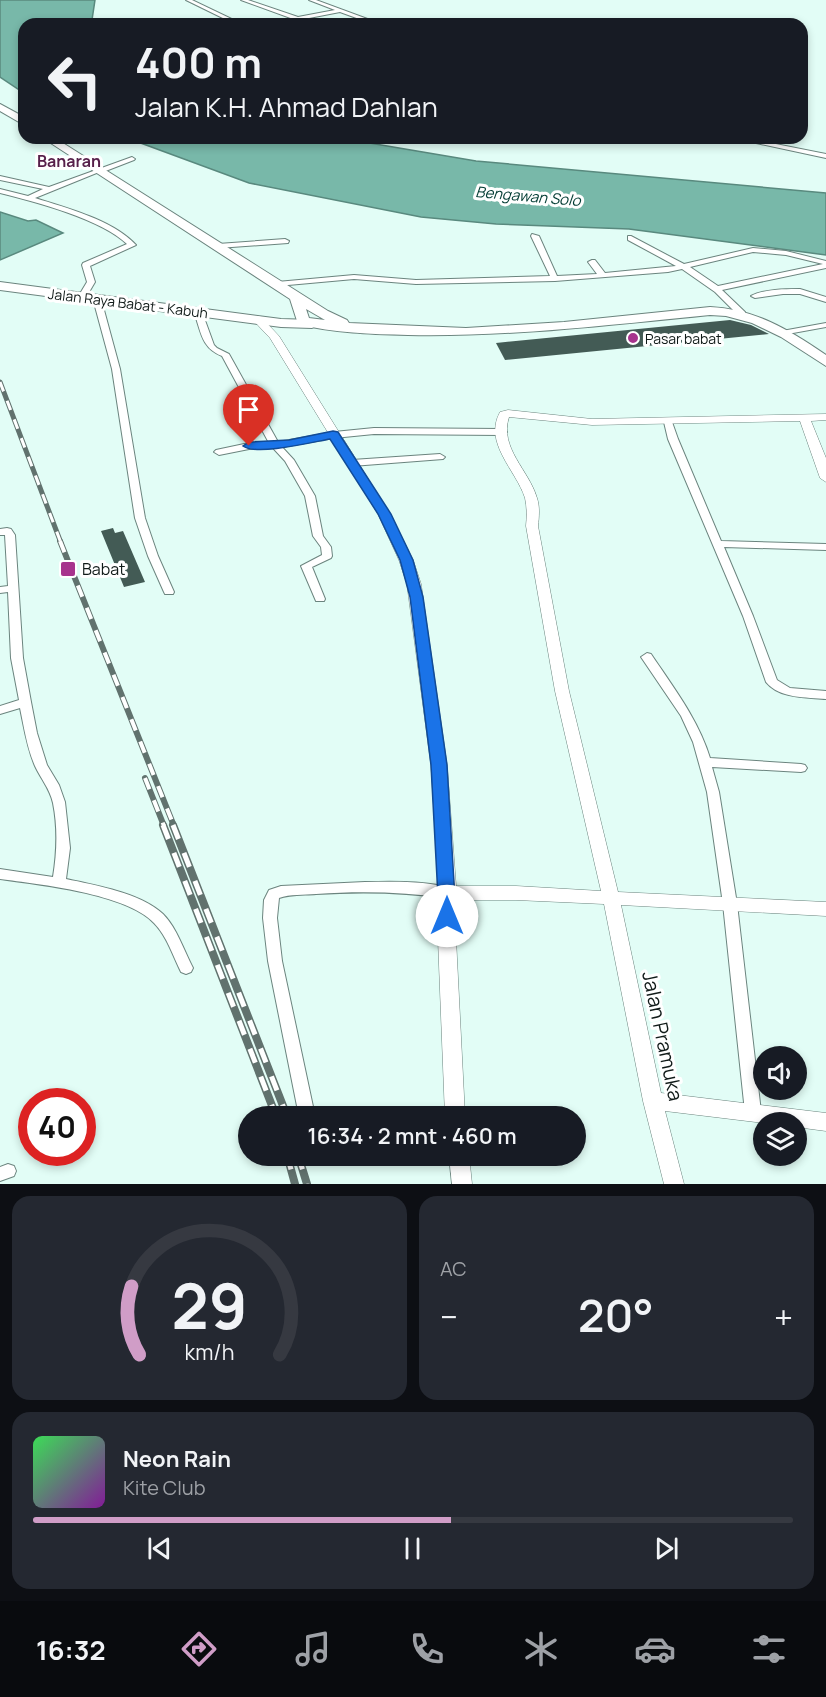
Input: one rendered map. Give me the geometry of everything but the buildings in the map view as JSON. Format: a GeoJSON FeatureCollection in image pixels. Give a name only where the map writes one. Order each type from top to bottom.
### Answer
{"type":"FeatureCollection","features":[{"type":"Feature","properties":{"kind":"main road"},"geometry":{"type":"LineString","coordinates":[[0,107],[18,118]]}},
{"type":"Feature","properties":{"kind":"main road"},"geometry":{"type":"LineString","coordinates":[[57,144],[323,314],[357,330]]}},
{"type":"Feature","properties":{"kind":"main road","name":"Jalan Raya Babat - Kabuh"},"geometry":{"type":"LineString","coordinates":[[0,286],[281,323],[307,320],[357,330],[507,330],[710,311],[758,318],[826,362]]}},
{"type":"Feature","properties":{"kind":"main road"},"geometry":{"type":"LineString","coordinates":[[297,297],[307,320],[324,320],[326,317],[323,314]]}},
{"type":"Feature","properties":{"kind":"street"},"geometry":{"type":"LineString","coordinates":[[188,0],[226,18]]}},
{"type":"Feature","properties":{"kind":"street"},"geometry":{"type":"LineString","coordinates":[[243,0],[293,18]]}},
{"type":"Feature","properties":{"kind":"street"},"geometry":{"type":"LineString","coordinates":[[311,0],[360,18]]}},
{"type":"Feature","properties":{"kind":"street"},"geometry":{"type":"LineString","coordinates":[[308,18],[339,11]]}},
{"type":"Feature","properties":{"kind":"street"},"geometry":{"type":"LineString","coordinates":[[765,144],[826,156]]}},
{"type":"Feature","properties":{"kind":"street"},"geometry":{"type":"LineString","coordinates":[[29,198],[132,159]]}},
{"type":"Feature","properties":{"kind":"street"},"geometry":{"type":"LineString","coordinates":[[0,178],[47,190]]}},
{"type":"Feature","properties":{"kind":"street"},"geometry":{"type":"LineString","coordinates":[[0,191],[29,198],[102,226],[128,240],[132,245],[86,266],[91,282],[82,297]]}},
{"type":"Feature","properties":{"kind":"street"},"geometry":{"type":"LineString","coordinates":[[535,236],[555,279]]}},
{"type":"Feature","properties":{"kind":"street"},"geometry":{"type":"LineString","coordinates":[[631,238],[681,265],[726,296],[742,314]]}},
{"type":"Feature","properties":{"kind":"street"},"geometry":{"type":"LineString","coordinates":[[218,246],[285,241]]}},
{"type":"Feature","properties":{"kind":"street"},"geometry":{"type":"LineString","coordinates":[[277,284],[354,277],[416,282],[603,276],[668,270],[681,265],[753,250],[786,253],[826,264]]}},
{"type":"Feature","properties":{"kind":"street"},"geometry":{"type":"LineString","coordinates":[[592,262],[603,276]]}},
{"type":"Feature","properties":{"kind":"street"},"geometry":{"type":"LineString","coordinates":[[715,289],[826,264]]}},
{"type":"Feature","properties":{"kind":"street"},"geometry":{"type":"LineString","coordinates":[[755,296],[785,291],[815,293],[826,290]]}},
{"type":"Feature","properties":{"kind":"street"},"geometry":{"type":"LineString","coordinates":[[815,293],[826,300]]}},
{"type":"Feature","properties":{"kind":"street"},"geometry":{"type":"LineString","coordinates":[[97,299],[116,369],[140,518],[169,592]]}},
{"type":"Feature","properties":{"kind":"street"},"geometry":{"type":"LineString","coordinates":[[198,312],[210,345],[214,350],[225,354],[275,445],[289,460],[310,496],[318,536],[326,547],[327,556],[306,566],[320,599]]}},
{"type":"Feature","properties":{"kind":"street"},"geometry":{"type":"LineString","coordinates":[[257,319],[274,336],[333,435],[384,514],[406,560],[414,584],[439,765],[448,893],[448,962],[455,1106]]}},
{"type":"Feature","properties":{"kind":"street"},"geometry":{"type":"LineString","coordinates":[[782,333],[826,325]]}},
{"type":"Feature","properties":{"kind":"street"},"geometry":{"type":"LineString","coordinates":[[219,452],[249,446],[275,445],[374,431],[502,432],[500,421],[508,412],[592,422],[826,417]]}},
{"type":"Feature","properties":{"kind":"street"},"geometry":{"type":"LineString","coordinates":[[805,419],[818,448],[826,478]]}},
{"type":"Feature","properties":{"kind":"street"},"geometry":{"type":"LineString","coordinates":[[668,422],[673,440],[748,616],[772,682],[777,688],[788,691],[826,694]]}},
{"type":"Feature","properties":{"kind":"street","name":"Jalan Pramuka"},"geometry":{"type":"LineString","coordinates":[[502,432],[503,442],[530,494],[533,505],[532,526],[562,691],[611,897],[674,1184]]}},
{"type":"Feature","properties":{"kind":"street"},"geometry":{"type":"LineString","coordinates":[[352,463],[440,457]]}},
{"type":"Feature","properties":{"kind":"street"},"geometry":{"type":"LineString","coordinates":[[0,532],[7,531],[10,535],[17,658],[31,734],[41,766],[53,785],[59,802],[64,848],[59,881]]}},
{"type":"Feature","properties":{"kind":"street"},"geometry":{"type":"LineString","coordinates":[[718,544],[826,547]]}},
{"type":"Feature","properties":{"kind":"street"},"geometry":{"type":"LineString","coordinates":[[0,590],[14,588]]}},
{"type":"Feature","properties":{"kind":"street"},"geometry":{"type":"LineString","coordinates":[[647,657],[686,715],[699,742],[714,792],[730,904],[753,1112],[654,1101]]}},
{"type":"Feature","properties":{"kind":"street"},"geometry":{"type":"LineString","coordinates":[[0,710],[25,702]]}},
{"type":"Feature","properties":{"kind":"street"},"geometry":{"type":"LineString","coordinates":[[705,762],[801,768]]}},
{"type":"Feature","properties":{"kind":"street"},"geometry":{"type":"LineString","coordinates":[[0,874],[59,881],[144,907],[159,919],[186,968]]}},
{"type":"Feature","properties":{"kind":"street"},"geometry":{"type":"LineString","coordinates":[[306,1106],[275,961],[270,918],[271,900],[274,894],[281,891],[351,886],[420,888],[448,893],[611,897],[826,909]]}},
{"type":"Feature","properties":{"kind":"street"},"geometry":{"type":"LineString","coordinates":[[807,1119],[826,1122]]}},
{"type":"Feature","properties":{"kind":"street"},"geometry":{"type":"LineString","coordinates":[[460,1166],[462,1184]]}},
{"type":"Feature","properties":{"kind":"water"},"geometry":{"type":"Polygon","coordinates":[[[0,0],[95,0],[92,18],[18,18],[18,89],[0,77],[0,0]]]}},
{"type":"Feature","properties":{"kind":"water","name":"Bengawan Solo"},"geometry":{"type":"Polygon","coordinates":[[[143,144],[375,144],[476,161],[826,193],[826,255],[629,229],[496,224],[421,217],[249,183],[143,144]]]}},
{"type":"Feature","properties":{"kind":"water"},"geometry":{"type":"Polygon","coordinates":[[[0,212],[28,221],[36,220],[63,233],[0,260],[0,212]]]}},
{"type":"Feature","properties":{"kind":"railway"},"geometry":{"type":"LineString","coordinates":[[0,382],[61,543]]}},
{"type":"Feature","properties":{"kind":"railway"},"geometry":{"type":"LineString","coordinates":[[60,541],[174,826]]}},
{"type":"Feature","properties":{"kind":"railway"},"geometry":{"type":"LineString","coordinates":[[145,778],[164,826]]}},
{"type":"Feature","properties":{"kind":"railway"},"geometry":{"type":"LineString","coordinates":[[163,825],[272,1106]]}},
{"type":"Feature","properties":{"kind":"railway"},"geometry":{"type":"LineString","coordinates":[[173,825],[283,1106]]}},
{"type":"Feature","properties":{"kind":"railway"},"geometry":{"type":"LineString","coordinates":[[290,1166],[295,1184]]}},
{"type":"Feature","properties":{"kind":"railway"},"geometry":{"type":"LineString","coordinates":[[301,1166],[307,1184]]}},
{"type":"Feature","properties":{"kind":"place","name":"Pasar babat"},"geometry":{"type":"Point","coordinates":[633,338]}},
{"type":"Feature","properties":{"kind":"place","name":"Babat"},"geometry":{"type":"Point","coordinates":[68,569]}},
{"type":"Feature","properties":{"kind":"district","name":"Banaran"},"geometry":{"type":"Point","coordinates":[69,161]}},
{"type":"Feature","properties":{"kind":"route"},"geometry":{"type":"LineString","coordinates":[[249,446],[275,445],[333,435],[384,514],[406,560],[417,597],[423,658],[432,706],[439,765],[448,893],[447,916]]}}]}
